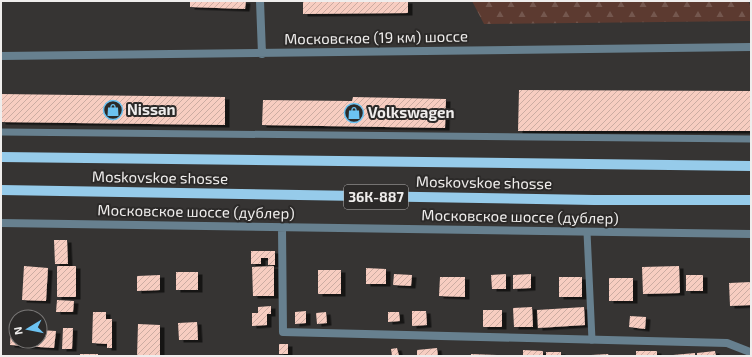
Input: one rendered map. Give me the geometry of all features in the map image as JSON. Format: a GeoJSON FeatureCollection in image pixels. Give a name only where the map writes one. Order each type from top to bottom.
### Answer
{"type":"FeatureCollection","features":[{"type":"Feature","properties":{"kind":"main road","name":"Moskovskoe shosse"},"geometry":{"type":"LineString","coordinates":[[1,157],[751,166]]}},
{"type":"Feature","properties":{"kind":"main road","name":"Moskovskoe shosse"},"geometry":{"type":"LineString","coordinates":[[1,190],[594,200],[751,200]]}},
{"type":"Feature","properties":{"kind":"street"},"geometry":{"type":"LineString","coordinates":[[260,1],[262,54]]}},
{"type":"Feature","properties":{"kind":"street","name":"Московское (19 км) шоссе"},"geometry":{"type":"LineString","coordinates":[[1,56],[751,47]]}},
{"type":"Feature","properties":{"kind":"street","name":"Московское шоссе (дублер)"},"geometry":{"type":"LineString","coordinates":[[1,224],[751,234]]}},
{"type":"Feature","properties":{"kind":"street"},"geometry":{"type":"LineString","coordinates":[[282,227],[283,332],[727,343],[751,353]]}},
{"type":"Feature","properties":{"kind":"lane"},"geometry":{"type":"LineString","coordinates":[[1,132],[751,139]]}},
{"type":"Feature","properties":{"kind":"lane"},"geometry":{"type":"LineString","coordinates":[[587,232],[592,340]]}},
{"type":"Feature","properties":{"kind":"green space"},"geometry":{"type":"Polygon","coordinates":[[[472,1],[748,1],[751,7],[751,21],[484,24],[472,1]]]}},
{"type":"Feature","properties":{"kind":"building"},"geometry":{"type":"Polygon","coordinates":[[[190,1],[246,1],[245,9],[190,7],[190,1]]]}},
{"type":"Feature","properties":{"kind":"building"},"geometry":{"type":"Polygon","coordinates":[[[303,1],[408,1],[408,13],[303,14],[303,1]]]}},
{"type":"Feature","properties":{"kind":"building"},"geometry":{"type":"Polygon","coordinates":[[[519,90],[751,91],[751,131],[518,131],[519,90]]]}},
{"type":"Feature","properties":{"kind":"building","name":"Nissan"},"geometry":{"type":"Polygon","coordinates":[[[1,94],[225,97],[225,125],[1,122],[1,94]]]}},
{"type":"Feature","properties":{"kind":"building","name":"Volkswagen"},"geometry":{"type":"Polygon","coordinates":[[[353,97],[446,99],[445,128],[262,125],[263,100],[352,101],[353,97]]]}},
{"type":"Feature","properties":{"kind":"building"},"geometry":{"type":"Polygon","coordinates":[[[54,240],[67,240],[68,264],[55,264],[54,240]]]}},
{"type":"Feature","properties":{"kind":"building"},"geometry":{"type":"Polygon","coordinates":[[[251,251],[275,251],[275,265],[268,265],[268,258],[261,258],[261,264],[251,264],[251,251]]]}},
{"type":"Feature","properties":{"kind":"building"},"geometry":{"type":"Polygon","coordinates":[[[24,266],[48,268],[46,301],[22,300],[24,266]]]}},
{"type":"Feature","properties":{"kind":"building"},"geometry":{"type":"Polygon","coordinates":[[[57,266],[76,266],[76,297],[57,297],[57,266]]]}},
{"type":"Feature","properties":{"kind":"building"},"geometry":{"type":"Polygon","coordinates":[[[274,266],[274,296],[253,296],[252,267],[274,266]]]}},
{"type":"Feature","properties":{"kind":"building"},"geometry":{"type":"Polygon","coordinates":[[[679,266],[680,293],[643,294],[642,267],[679,266]]]}},
{"type":"Feature","properties":{"kind":"building"},"geometry":{"type":"Polygon","coordinates":[[[366,268],[386,269],[386,284],[366,284],[366,268]]]}},
{"type":"Feature","properties":{"kind":"building"},"geometry":{"type":"Polygon","coordinates":[[[318,270],[341,270],[341,294],[318,294],[318,270]]]}},
{"type":"Feature","properties":{"kind":"building"},"geometry":{"type":"Polygon","coordinates":[[[176,272],[198,272],[198,290],[176,290],[176,272]]]}},
{"type":"Feature","properties":{"kind":"building"},"geometry":{"type":"Polygon","coordinates":[[[394,274],[412,275],[411,286],[393,285],[394,274]]]}},
{"type":"Feature","properties":{"kind":"building"},"geometry":{"type":"Polygon","coordinates":[[[506,274],[506,289],[492,289],[491,275],[506,274]]]}},
{"type":"Feature","properties":{"kind":"building"},"geometry":{"type":"Polygon","coordinates":[[[531,274],[531,288],[513,289],[513,275],[531,274]]]}},
{"type":"Feature","properties":{"kind":"building"},"geometry":{"type":"Polygon","coordinates":[[[160,275],[160,290],[137,291],[137,276],[160,275]]]}},
{"type":"Feature","properties":{"kind":"building"},"geometry":{"type":"Polygon","coordinates":[[[686,275],[703,275],[703,291],[686,291],[686,275]]]}},
{"type":"Feature","properties":{"kind":"building"},"geometry":{"type":"Polygon","coordinates":[[[440,277],[465,277],[465,297],[439,296],[440,277]]]}},
{"type":"Feature","properties":{"kind":"building"},"geometry":{"type":"Polygon","coordinates":[[[559,277],[582,277],[582,297],[559,297],[559,277]]]}},
{"type":"Feature","properties":{"kind":"building"},"geometry":{"type":"Polygon","coordinates":[[[609,278],[633,278],[633,301],[609,301],[609,278]]]}},
{"type":"Feature","properties":{"kind":"building"},"geometry":{"type":"Polygon","coordinates":[[[751,282],[751,305],[730,306],[729,283],[751,282]]]}},
{"type":"Feature","properties":{"kind":"building"},"geometry":{"type":"Polygon","coordinates":[[[57,300],[74,301],[73,312],[56,312],[57,300]]]}},
{"type":"Feature","properties":{"kind":"building"},"geometry":{"type":"Polygon","coordinates":[[[271,306],[271,314],[267,314],[267,325],[252,326],[252,313],[258,313],[258,307],[271,306]]]}},
{"type":"Feature","properties":{"kind":"building"},"geometry":{"type":"Polygon","coordinates":[[[532,307],[533,327],[514,327],[513,308],[532,307]]]}},
{"type":"Feature","properties":{"kind":"building"},"geometry":{"type":"Polygon","coordinates":[[[584,307],[585,325],[538,328],[537,310],[584,307]]]}},
{"type":"Feature","properties":{"kind":"building"},"geometry":{"type":"Polygon","coordinates":[[[483,310],[502,310],[502,327],[483,327],[483,310]]]}},
{"type":"Feature","properties":{"kind":"building"},"geometry":{"type":"Polygon","coordinates":[[[306,311],[306,323],[295,324],[295,312],[306,311]]]}},
{"type":"Feature","properties":{"kind":"building"},"geometry":{"type":"Polygon","coordinates":[[[412,311],[426,311],[427,325],[412,326],[412,311]]]}},
{"type":"Feature","properties":{"kind":"building"},"geometry":{"type":"Polygon","coordinates":[[[93,312],[106,312],[106,319],[112,319],[112,348],[107,348],[107,344],[92,343],[93,312]]]}},
{"type":"Feature","properties":{"kind":"building"},"geometry":{"type":"Polygon","coordinates":[[[326,312],[327,323],[317,324],[316,313],[326,312]]]}},
{"type":"Feature","properties":{"kind":"building"},"geometry":{"type":"Polygon","coordinates":[[[388,312],[399,312],[400,321],[388,322],[388,312]]]}},
{"type":"Feature","properties":{"kind":"building"},"geometry":{"type":"Polygon","coordinates":[[[630,316],[646,317],[645,329],[629,327],[630,316]]]}},
{"type":"Feature","properties":{"kind":"building"},"geometry":{"type":"Polygon","coordinates":[[[197,322],[198,340],[179,340],[178,323],[197,322]]]}},
{"type":"Feature","properties":{"kind":"building"},"geometry":{"type":"Polygon","coordinates":[[[138,324],[160,325],[160,356],[137,356],[138,324]]]}},
{"type":"Feature","properties":{"kind":"building"},"geometry":{"type":"Polygon","coordinates":[[[63,328],[73,328],[72,349],[62,349],[63,328]]]}},
{"type":"Feature","properties":{"kind":"building"},"geometry":{"type":"Polygon","coordinates":[[[48,330],[56,331],[54,348],[48,348],[48,330]]]}},
{"type":"Feature","properties":{"kind":"building"},"geometry":{"type":"Polygon","coordinates":[[[279,344],[288,344],[288,354],[279,354],[279,344]]]}},
{"type":"Feature","properties":{"kind":"building"},"geometry":{"type":"Polygon","coordinates":[[[397,348],[399,356],[392,356],[391,349],[397,348]]]}},
{"type":"Feature","properties":{"kind":"building"},"geometry":{"type":"Polygon","coordinates":[[[437,348],[438,356],[417,356],[417,350],[437,348]]]}},
{"type":"Feature","properties":{"kind":"building"},"geometry":{"type":"Polygon","coordinates":[[[523,350],[543,351],[543,356],[523,356],[523,350]]]}},
{"type":"Feature","properties":{"kind":"building"},"geometry":{"type":"Polygon","coordinates":[[[636,351],[657,351],[657,356],[636,356],[636,351]]]}},
{"type":"Feature","properties":{"kind":"building"},"geometry":{"type":"Polygon","coordinates":[[[715,351],[716,356],[697,356],[697,353],[715,351]]]}},
{"type":"Feature","properties":{"kind":"building"},"geometry":{"type":"Polygon","coordinates":[[[546,352],[561,352],[561,356],[546,356],[546,352]]]}},
{"type":"Feature","properties":{"kind":"building"},"geometry":{"type":"Polygon","coordinates":[[[695,353],[695,356],[673,356],[673,355],[695,353]]]}},
{"type":"Feature","properties":{"kind":"building"},"geometry":{"type":"Polygon","coordinates":[[[80,354],[98,354],[98,356],[80,356],[80,354]]]}},
{"type":"Feature","properties":{"kind":"building"},"geometry":{"type":"Polygon","coordinates":[[[471,354],[497,355],[497,356],[471,356],[471,354]]]}},
{"type":"Feature","properties":{"kind":"building"},"geometry":{"type":"Polygon","coordinates":[[[608,354],[609,356],[591,356],[591,355],[608,354]]]}},
{"type":"Feature","properties":{"kind":"place","name":"Nissan"},"geometry":{"type":"Point","coordinates":[113,110]}},
{"type":"Feature","properties":{"kind":"place","name":"Volkswagen"},"geometry":{"type":"Point","coordinates":[354,113]}}]}
